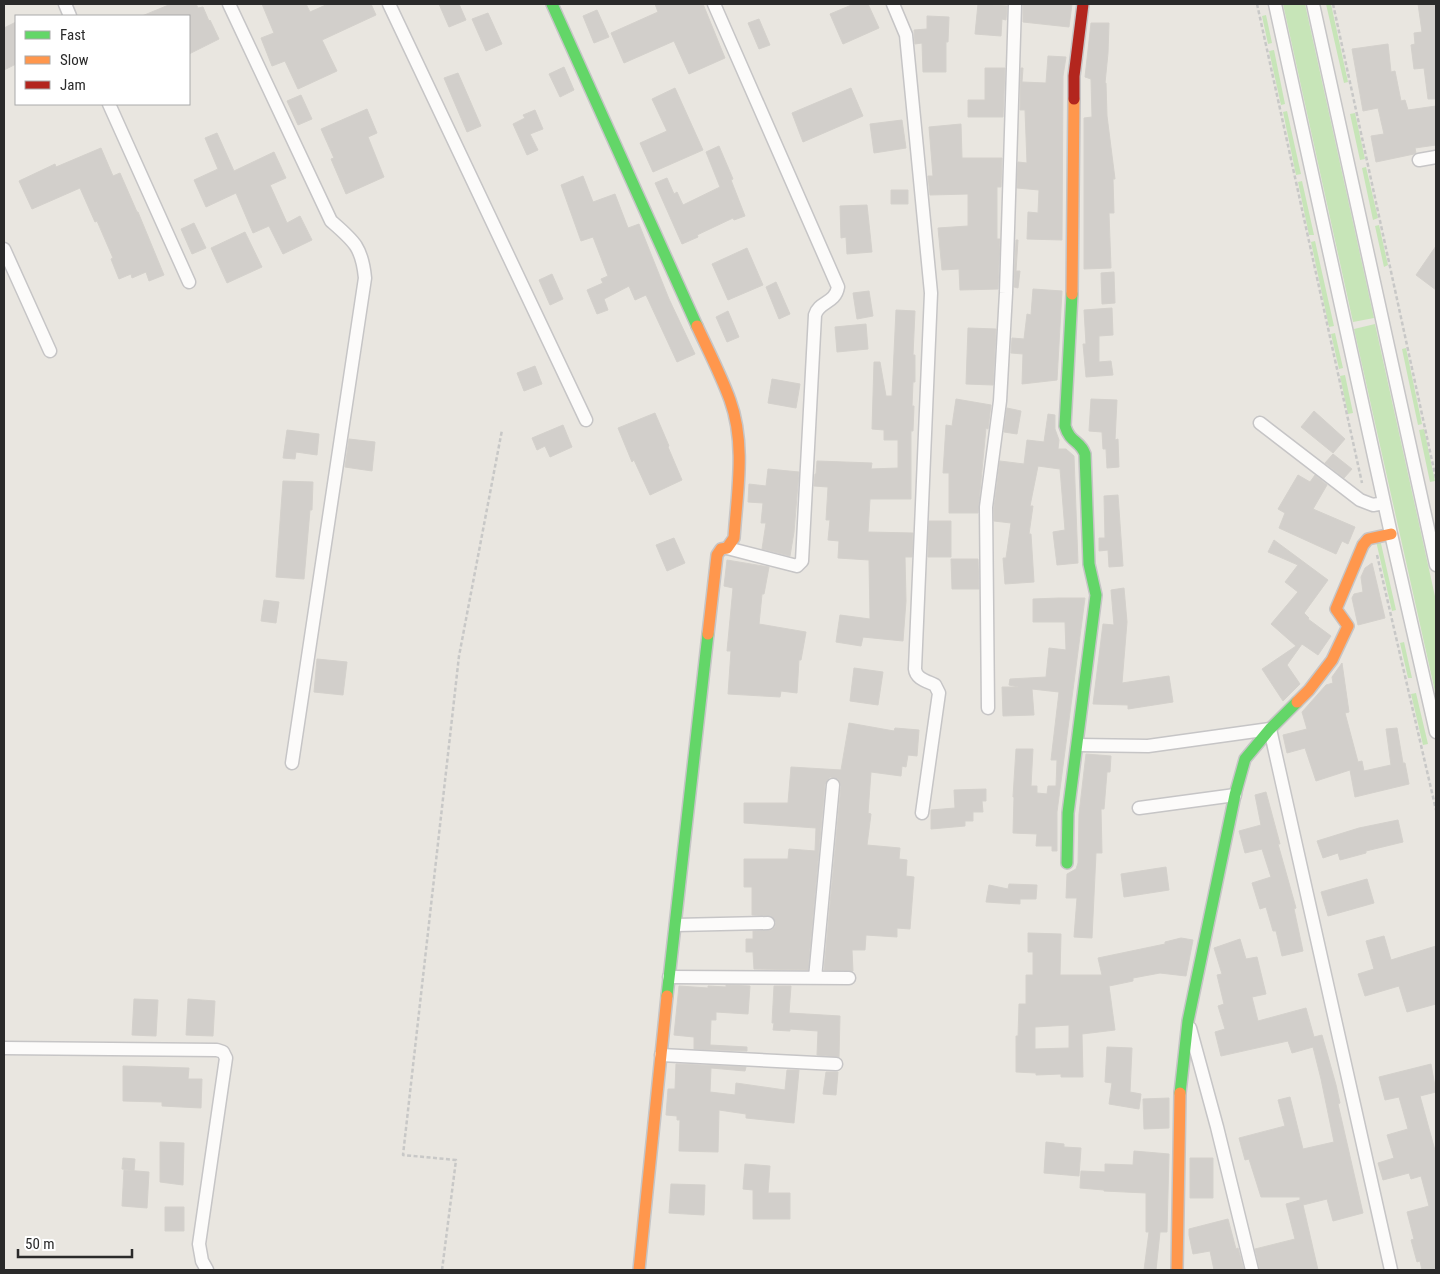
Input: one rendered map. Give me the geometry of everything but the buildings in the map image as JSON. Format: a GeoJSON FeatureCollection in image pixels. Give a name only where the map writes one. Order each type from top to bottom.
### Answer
{"type":"FeatureCollection","features":[{"type":"Feature","properties":{"kind":"street"},"geometry":{"type":"LineString","coordinates":[[229,4],[331,222],[351,239],[363,259],[365,278],[292,763]]}},
{"type":"Feature","properties":{"kind":"street"},"geometry":{"type":"LineString","coordinates":[[389,4],[586,420]]}},
{"type":"Feature","properties":{"kind":"street"},"geometry":{"type":"LineString","coordinates":[[552,4],[736,416],[739,451],[735,528],[734,538],[727,548]]}},
{"type":"Feature","properties":{"kind":"street"},"geometry":{"type":"LineString","coordinates":[[639,1270],[669,976],[718,555],[721,549],[727,548],[797,566],[802,561],[815,315],[819,308],[831,301],[837,294],[838,287],[714,4]]}},
{"type":"Feature","properties":{"kind":"street"},"geometry":{"type":"LineString","coordinates":[[894,4],[906,35],[931,293],[915,674],[935,685],[939,693],[922,813]]}},
{"type":"Feature","properties":{"kind":"street"},"geometry":{"type":"LineString","coordinates":[[988,708],[986,507],[1000,401],[1006,293],[1015,4]]}},
{"type":"Feature","properties":{"kind":"street"},"geometry":{"type":"LineString","coordinates":[[1067,863],[1068,813],[1096,595],[1089,564],[1085,454],[1082,446],[1067,437],[1065,426],[1072,321],[1074,76],[1083,4]]}},
{"type":"Feature","properties":{"kind":"street"},"geometry":{"type":"LineString","coordinates":[[1275,4],[1436,732]]}},
{"type":"Feature","properties":{"kind":"street"},"geometry":{"type":"LineString","coordinates":[[1313,4],[1436,565]]}},
{"type":"Feature","properties":{"kind":"street"},"geometry":{"type":"LineString","coordinates":[[109,105],[189,282]]}},
{"type":"Feature","properties":{"kind":"street"},"geometry":{"type":"LineString","coordinates":[[1418,160],[1436,157]]}},
{"type":"Feature","properties":{"kind":"street"},"geometry":{"type":"LineString","coordinates":[[4,248],[50,351]]}},
{"type":"Feature","properties":{"kind":"street"},"geometry":{"type":"LineString","coordinates":[[1260,423],[1360,500],[1373,505],[1384,503]]}},
{"type":"Feature","properties":{"kind":"street"},"geometry":{"type":"LineString","coordinates":[[1177,1270],[1180,1088],[1188,1021],[1235,795],[1245,759],[1270,729],[1309,690],[1332,660],[1348,626],[1338,612],[1337,606],[1363,544],[1368,538],[1391,534]]}},
{"type":"Feature","properties":{"kind":"street"},"geometry":{"type":"LineString","coordinates":[[1078,745],[1148,746],[1270,729]]}},
{"type":"Feature","properties":{"kind":"street"},"geometry":{"type":"LineString","coordinates":[[1270,729],[1391,1270]]}},
{"type":"Feature","properties":{"kind":"street"},"geometry":{"type":"LineString","coordinates":[[815,978],[833,785]]}},
{"type":"Feature","properties":{"kind":"street"},"geometry":{"type":"LineString","coordinates":[[1139,808],[1235,795]]}},
{"type":"Feature","properties":{"kind":"street"},"geometry":{"type":"LineString","coordinates":[[676,925],[768,923]]}},
{"type":"Feature","properties":{"kind":"street"},"geometry":{"type":"LineString","coordinates":[[669,976],[849,978]]}},
{"type":"Feature","properties":{"kind":"street"},"geometry":{"type":"LineString","coordinates":[[1188,1021],[1217,1127],[1252,1270]]}},
{"type":"Feature","properties":{"kind":"street"},"geometry":{"type":"LineString","coordinates":[[4,1048],[217,1050],[223,1052],[226,1058],[199,1244],[202,1261],[207,1270]]}},
{"type":"Feature","properties":{"kind":"street"},"geometry":{"type":"LineString","coordinates":[[661,1055],[836,1064]]}},
{"type":"Feature","properties":{"kind":"path"},"geometry":{"type":"LineString","coordinates":[[1257,4],[1366,502]]}},
{"type":"Feature","properties":{"kind":"path"},"geometry":{"type":"LineString","coordinates":[[1333,4],[1436,479]]}},
{"type":"Feature","properties":{"kind":"path"},"geometry":{"type":"LineString","coordinates":[[442,1270],[456,1160],[403,1155],[459,656],[502,430]]}},
{"type":"Feature","properties":{"kind":"path"},"geometry":{"type":"LineString","coordinates":[[1374,537],[1436,810]]}},
{"type":"Feature","properties":{"kind":"green space"},"geometry":{"type":"Polygon","coordinates":[[[1283,4],[1305,4],[1374,318],[1353,322],[1283,4]]]}},
{"type":"Feature","properties":{"kind":"green space"},"geometry":{"type":"Polygon","coordinates":[[[1326,4],[1331,4],[1348,82],[1344,83],[1326,4]]]}},
{"type":"Feature","properties":{"kind":"green space"},"geometry":{"type":"Polygon","coordinates":[[[1266,15],[1272,43],[1268,44],[1262,16],[1266,15]]]}},
{"type":"Feature","properties":{"kind":"green space"},"geometry":{"type":"Polygon","coordinates":[[[1274,50],[1285,104],[1281,105],[1269,51],[1274,50]]]}},
{"type":"Feature","properties":{"kind":"green space"},"geometry":{"type":"Polygon","coordinates":[[[1287,111],[1301,174],[1296,175],[1283,112],[1287,111]]]}},
{"type":"Feature","properties":{"kind":"green space"},"geometry":{"type":"Polygon","coordinates":[[[1355,113],[1365,159],[1360,160],[1350,114],[1355,113]]]}},
{"type":"Feature","properties":{"kind":"green space"},"geometry":{"type":"Polygon","coordinates":[[[1366,167],[1378,218],[1373,220],[1362,168],[1366,167]]]}},
{"type":"Feature","properties":{"kind":"green space"},"geometry":{"type":"Polygon","coordinates":[[[1302,181],[1314,235],[1309,235],[1298,182],[1302,181]]]}},
{"type":"Feature","properties":{"kind":"green space"},"geometry":{"type":"Polygon","coordinates":[[[1379,225],[1388,265],[1384,267],[1375,226],[1379,225]]]}},
{"type":"Feature","properties":{"kind":"green space"},"geometry":{"type":"Polygon","coordinates":[[[1315,241],[1334,326],[1329,327],[1311,242],[1315,241]]]}},
{"type":"Feature","properties":{"kind":"green space"},"geometry":{"type":"Polygon","coordinates":[[[1375,324],[1436,601],[1436,696],[1354,329],[1375,324]]]}},
{"type":"Feature","properties":{"kind":"green space"},"geometry":{"type":"Polygon","coordinates":[[[1335,333],[1343,368],[1339,369],[1331,334],[1335,333]]]}},
{"type":"Feature","properties":{"kind":"green space"},"geometry":{"type":"Polygon","coordinates":[[[1406,348],[1422,424],[1418,425],[1402,349],[1406,348]]]}},
{"type":"Feature","properties":{"kind":"green space"},"geometry":{"type":"Polygon","coordinates":[[[1345,375],[1353,413],[1348,414],[1340,376],[1345,375]]]}},
{"type":"Feature","properties":{"kind":"green space"},"geometry":{"type":"Polygon","coordinates":[[[1424,429],[1435,481],[1430,482],[1419,430],[1424,429]]]}},
{"type":"Feature","properties":{"kind":"green space"},"geometry":{"type":"Polygon","coordinates":[[[1380,539],[1396,610],[1392,611],[1376,541],[1380,539]]]}},
{"type":"Feature","properties":{"kind":"green space"},"geometry":{"type":"Polygon","coordinates":[[[1404,642],[1412,678],[1408,678],[1400,643],[1404,642]]]}},
{"type":"Feature","properties":{"kind":"green space"},"geometry":{"type":"Polygon","coordinates":[[[1416,693],[1428,744],[1423,745],[1411,694],[1416,693]]]}},
{"type":"Feature","properties":{"kind":"traffic: fast"},"geometry":{"type":"LineString","coordinates":[[552,4],[697,326]]}},
{"type":"Feature","properties":{"kind":"traffic: fast"},"geometry":{"type":"LineString","coordinates":[[1067,863],[1068,813],[1096,595],[1089,564],[1085,454],[1083,449],[1067,432],[1065,426],[1072,294]]}},
{"type":"Feature","properties":{"kind":"traffic: fast"},"geometry":{"type":"LineString","coordinates":[[667,996],[708,634]]}},
{"type":"Feature","properties":{"kind":"traffic: fast"},"geometry":{"type":"LineString","coordinates":[[1180,1093],[1188,1021],[1235,795],[1245,759],[1270,729],[1297,702]]}},
{"type":"Feature","properties":{"kind":"traffic: slow"},"geometry":{"type":"LineString","coordinates":[[1072,294],[1074,99]]}},
{"type":"Feature","properties":{"kind":"traffic: slow"},"geometry":{"type":"LineString","coordinates":[[697,326],[730,400],[735,417],[739,451],[734,538],[727,548],[721,549],[717,555],[708,634]]}},
{"type":"Feature","properties":{"kind":"traffic: slow"},"geometry":{"type":"LineString","coordinates":[[1297,702],[1309,690],[1332,660],[1348,626],[1336,609],[1363,545],[1368,539],[1391,534]]}},
{"type":"Feature","properties":{"kind":"traffic: slow"},"geometry":{"type":"LineString","coordinates":[[639,1270],[667,996]]}},
{"type":"Feature","properties":{"kind":"traffic: slow"},"geometry":{"type":"LineString","coordinates":[[1177,1270],[1180,1093]]}},
{"type":"Feature","properties":{"kind":"traffic: jam"},"geometry":{"type":"LineString","coordinates":[[1074,99],[1074,76],[1083,4]]}}]}
